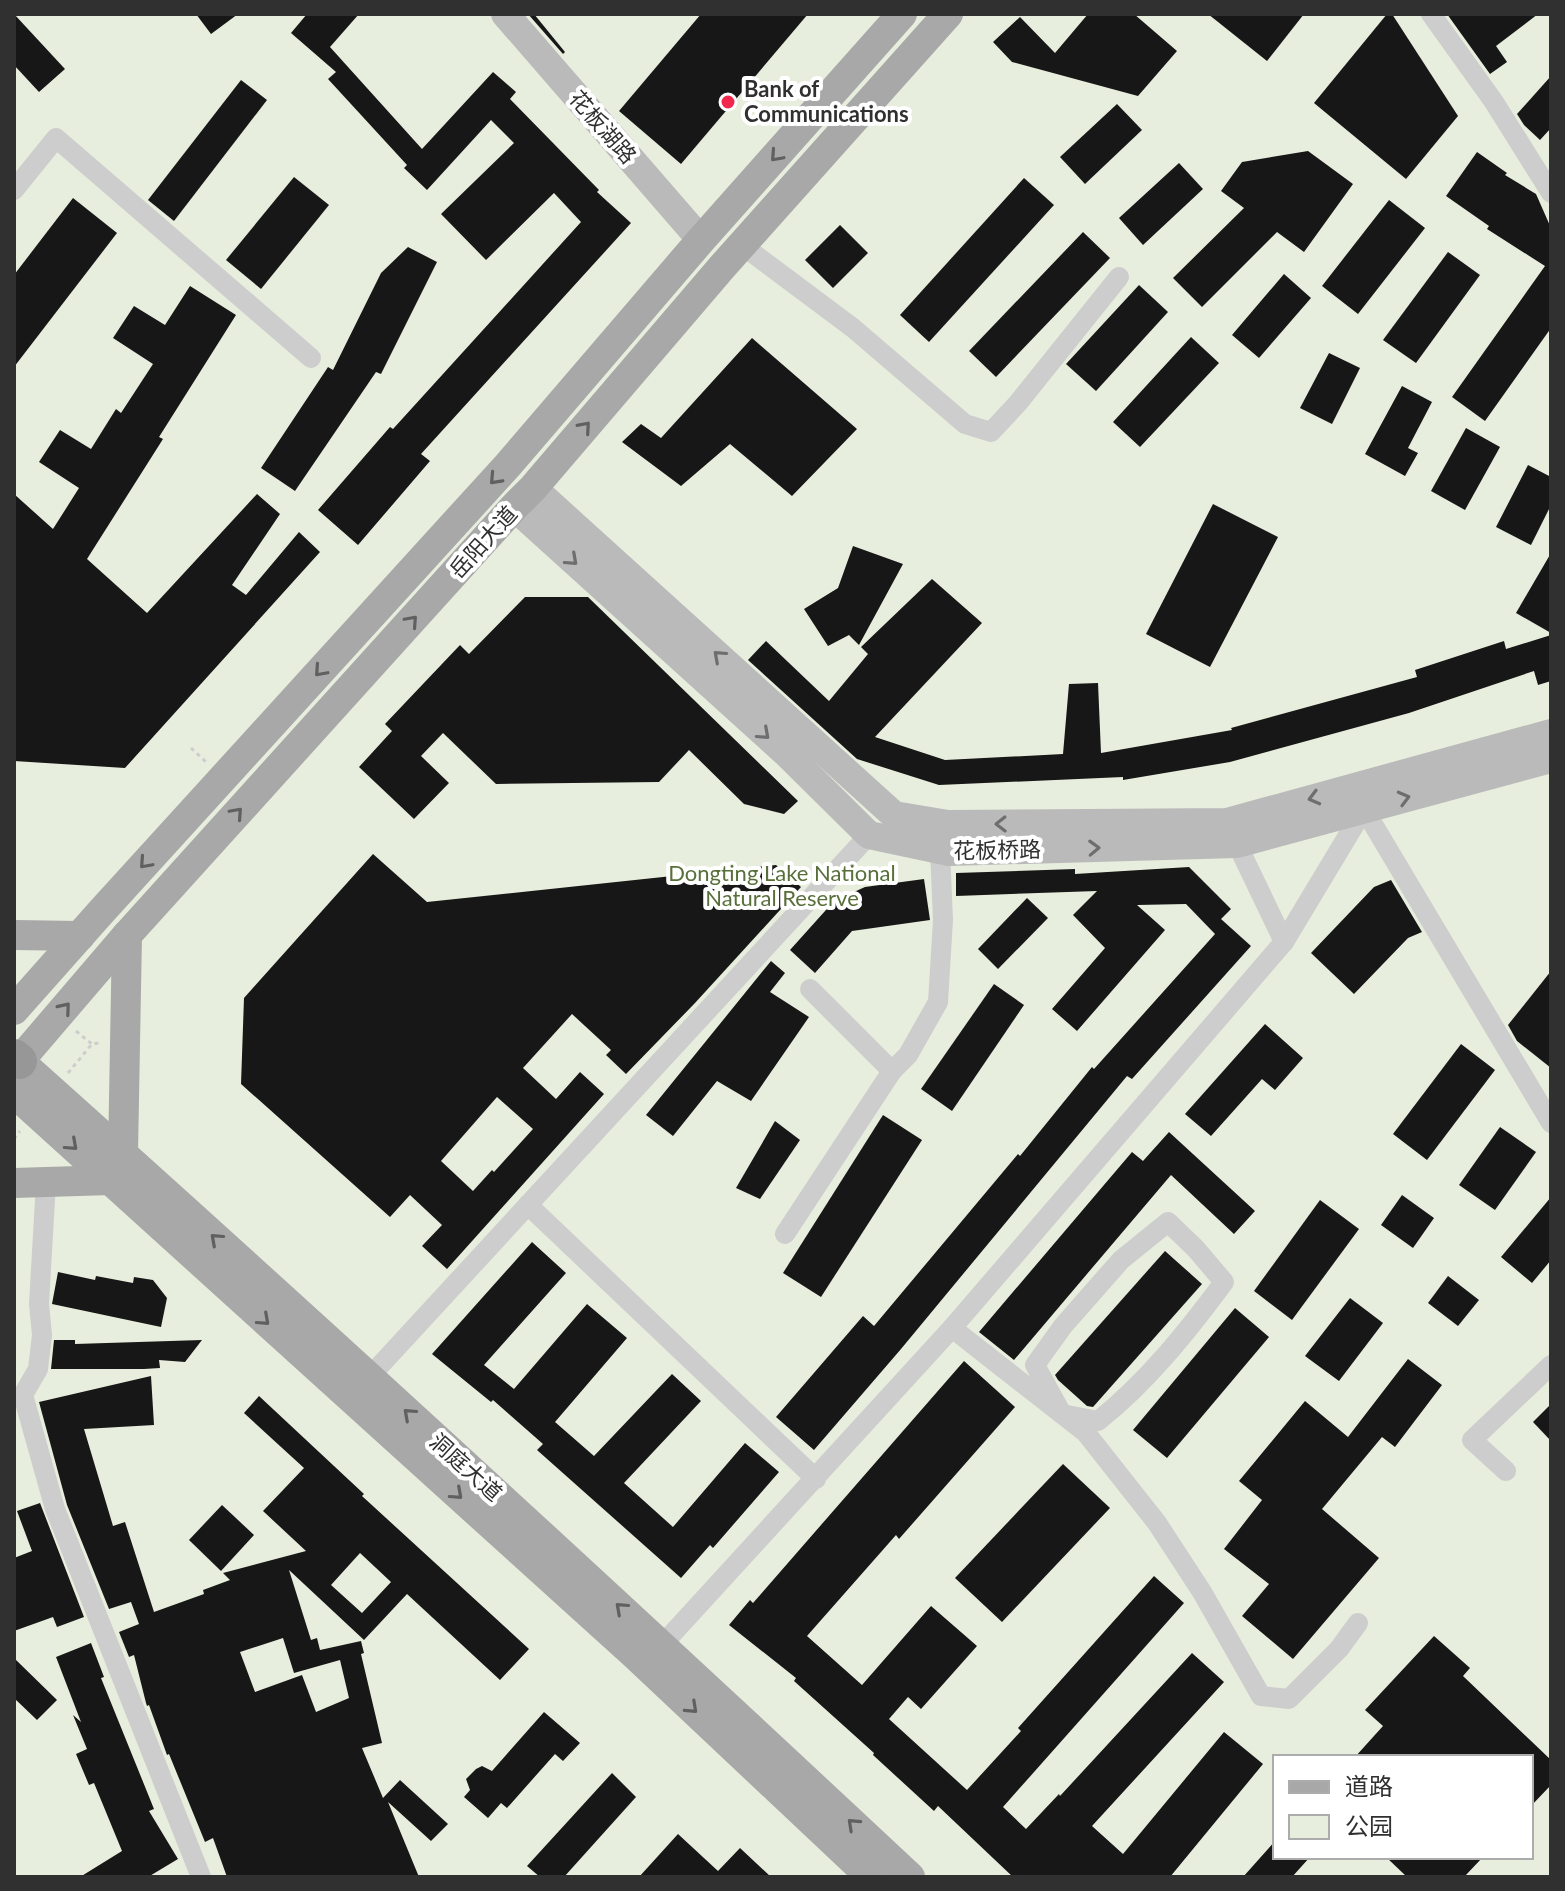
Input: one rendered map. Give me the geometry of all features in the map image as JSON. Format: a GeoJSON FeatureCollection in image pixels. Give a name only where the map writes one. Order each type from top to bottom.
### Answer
{"type":"FeatureCollection","features":[{"type":"Feature","properties":{"kind":"main road","name":"岳阳大道"},"geometry":{"type":"LineString","coordinates":[[14,1010],[508,465],[701,240],[902,14]]}},
{"type":"Feature","properties":{"kind":"main road","name":"岳阳大道"},"geometry":{"type":"LineString","coordinates":[[15,1069],[127,935],[524,498],[742,245],[948,14]]}},
{"type":"Feature","properties":{"kind":"main road"},"geometry":{"type":"LineString","coordinates":[[14,935],[80,936]]}},
{"type":"Feature","properties":{"kind":"main road"},"geometry":{"type":"LineString","coordinates":[[14,1183],[46,1182],[117,1167],[127,935]]}},
{"type":"Feature","properties":{"kind":"main road","name":"洞庭大道"},"geometry":{"type":"LineString","coordinates":[[15,1069],[117,1167],[360,1388],[635,1655],[871,1877]]}},
{"type":"Feature","properties":{"kind":"main road","name":"洞庭大道"},"geometry":{"type":"LineString","coordinates":[[360,1388],[662,1645],[910,1877]]}},
{"type":"Feature","properties":{"kind":"street","name":"花板湖路"},"geometry":{"type":"LineString","coordinates":[[505,14],[701,240]]}},
{"type":"Feature","properties":{"kind":"street"},"geometry":{"type":"LineString","coordinates":[[1431,14],[1494,102],[1551,193]]}},
{"type":"Feature","properties":{"kind":"street"},"geometry":{"type":"LineString","coordinates":[[14,190],[56,138],[311,358]]}},
{"type":"Feature","properties":{"kind":"street"},"geometry":{"type":"LineString","coordinates":[[742,245],[853,328],[965,424],[991,432],[1119,277]]}},
{"type":"Feature","properties":{"kind":"street"},"geometry":{"type":"LineString","coordinates":[[360,1388],[869,835],[524,498]]}},
{"type":"Feature","properties":{"kind":"street","name":"花板桥路"},"geometry":{"type":"LineString","coordinates":[[524,498],[894,815],[948,824],[1227,822],[1551,733]]}},
{"type":"Feature","properties":{"kind":"street","name":"花板桥路"},"geometry":{"type":"LineString","coordinates":[[869,835],[949,852],[1237,844],[1551,759]]}},
{"type":"Feature","properties":{"kind":"street"},"geometry":{"type":"LineString","coordinates":[[662,1645],[952,1328],[1284,942],[1364,809],[1551,1123]]}},
{"type":"Feature","properties":{"kind":"street"},"geometry":{"type":"LineString","coordinates":[[1237,844],[1284,942]]}},
{"type":"Feature","properties":{"kind":"street"},"geometry":{"type":"LineString","coordinates":[[785,1234],[892,1071],[908,1055],[938,1002],[943,920],[940,850]]}},
{"type":"Feature","properties":{"kind":"street"},"geometry":{"type":"LineString","coordinates":[[810,989],[892,1071]]}},
{"type":"Feature","properties":{"kind":"street"},"geometry":{"type":"LineString","coordinates":[[46,1182],[39,1304],[42,1335],[38,1369],[23,1395],[55,1509],[201,1877]]}},
{"type":"Feature","properties":{"kind":"street"},"geometry":{"type":"LineString","coordinates":[[528,1205],[816,1479]]}},
{"type":"Feature","properties":{"kind":"street"},"geometry":{"type":"LineString","coordinates":[[1168,1222],[1224,1282],[1194,1323],[1124,1400],[1098,1421],[1062,1414],[1035,1365],[1063,1326],[1121,1260],[1168,1222]]}},
{"type":"Feature","properties":{"kind":"street"},"geometry":{"type":"LineString","coordinates":[[952,1328],[1086,1433],[1157,1523],[1202,1592],[1261,1696],[1289,1699],[1339,1649],[1358,1623]]}},
{"type":"Feature","properties":{"kind":"street"},"geometry":{"type":"LineString","coordinates":[[1506,1471],[1472,1440],[1551,1365]]}},
{"type":"Feature","properties":{"kind":"green space","name":"Dongting Lake National Natural Reserve"},"geometry":{"type":"Polygon","coordinates":[[[14,14],[1551,14],[1551,1877],[14,1877],[14,14]]]}},
{"type":"Feature","properties":{"kind":"building"},"geometry":{"type":"Polygon","coordinates":[[[14,14],[65,69],[39,92],[14,65],[14,14]]]}},
{"type":"Feature","properties":{"kind":"building"},"geometry":{"type":"Polygon","coordinates":[[[196,14],[238,14],[211,34],[196,14]]]}},
{"type":"Feature","properties":{"kind":"building"},"geometry":{"type":"Polygon","coordinates":[[[307,14],[359,14],[330,47],[422,149],[493,72],[516,92],[510,99],[599,190],[597,192],[631,223],[421,454],[430,461],[358,545],[318,510],[390,427],[393,429],[581,222],[554,193],[486,260],[441,214],[514,143],[491,120],[427,190],[404,168],[407,165],[328,79],[336,72],[291,33],[307,14]]]}},
{"type":"Feature","properties":{"kind":"building"},"geometry":{"type":"Polygon","coordinates":[[[528,14],[534,14],[565,52],[563,54],[528,14]]]}},
{"type":"Feature","properties":{"kind":"building"},"geometry":{"type":"Polygon","coordinates":[[[701,14],[808,14],[681,164],[619,111],[701,14]]]}},
{"type":"Feature","properties":{"kind":"building"},"geometry":{"type":"Polygon","coordinates":[[[1088,14],[1134,14],[1177,51],[1138,96],[1012,62],[993,42],[1020,17],[1055,53],[1088,14]]]}},
{"type":"Feature","properties":{"kind":"building"},"geometry":{"type":"Polygon","coordinates":[[[1208,14],[1304,14],[1267,61],[1208,14]]]}},
{"type":"Feature","properties":{"kind":"building"},"geometry":{"type":"Polygon","coordinates":[[[1387,14],[1392,14],[1458,116],[1406,179],[1314,103],[1387,14]]]}},
{"type":"Feature","properties":{"kind":"building"},"geometry":{"type":"Polygon","coordinates":[[[1447,14],[1538,14],[1496,46],[1507,62],[1490,74],[1447,14]]]}},
{"type":"Feature","properties":{"kind":"building"},"geometry":{"type":"Polygon","coordinates":[[[1551,76],[1551,128],[1540,140],[1517,114],[1551,76]]]}},
{"type":"Feature","properties":{"kind":"building"},"geometry":{"type":"Polygon","coordinates":[[[241,80],[267,100],[174,221],[148,200],[241,80]]]}},
{"type":"Feature","properties":{"kind":"building"},"geometry":{"type":"Polygon","coordinates":[[[1117,104],[1142,130],[1085,184],[1060,157],[1117,104]]]}},
{"type":"Feature","properties":{"kind":"building"},"geometry":{"type":"Polygon","coordinates":[[[1308,151],[1353,184],[1304,252],[1277,232],[1202,307],[1173,278],[1244,208],[1221,191],[1242,162],[1308,151]]]}},
{"type":"Feature","properties":{"kind":"building"},"geometry":{"type":"Polygon","coordinates":[[[1477,152],[1507,173],[1505,175],[1536,194],[1551,228],[1551,328],[1485,421],[1452,397],[1545,266],[1487,229],[1489,226],[1446,196],[1477,152]]]}},
{"type":"Feature","properties":{"kind":"building"},"geometry":{"type":"Polygon","coordinates":[[[1179,163],[1203,189],[1143,245],[1119,218],[1179,163]]]}},
{"type":"Feature","properties":{"kind":"building"},"geometry":{"type":"Polygon","coordinates":[[[294,177],[329,205],[261,289],[226,260],[294,177]]]}},
{"type":"Feature","properties":{"kind":"building"},"geometry":{"type":"Polygon","coordinates":[[[1024,178],[1054,205],[929,342],[900,315],[1024,178]]]}},
{"type":"Feature","properties":{"kind":"building"},"geometry":{"type":"Polygon","coordinates":[[[73,198],[117,233],[14,367],[14,275],[73,198]]]}},
{"type":"Feature","properties":{"kind":"building"},"geometry":{"type":"Polygon","coordinates":[[[1389,200],[1425,228],[1358,314],[1322,286],[1389,200]]]}},
{"type":"Feature","properties":{"kind":"building"},"geometry":{"type":"Polygon","coordinates":[[[840,225],[868,253],[833,288],[805,260],[840,225]]]}},
{"type":"Feature","properties":{"kind":"building"},"geometry":{"type":"Polygon","coordinates":[[[1083,232],[1110,258],[996,377],[969,351],[1083,232]]]}},
{"type":"Feature","properties":{"kind":"building"},"geometry":{"type":"Polygon","coordinates":[[[408,247],[437,262],[381,374],[376,372],[295,491],[261,468],[328,367],[333,370],[381,273],[408,247]]]}},
{"type":"Feature","properties":{"kind":"building"},"geometry":{"type":"Polygon","coordinates":[[[1448,252],[1480,275],[1416,363],[1383,340],[1448,252]]]}},
{"type":"Feature","properties":{"kind":"building"},"geometry":{"type":"Polygon","coordinates":[[[1284,274],[1311,298],[1259,358],[1232,335],[1284,274]]]}},
{"type":"Feature","properties":{"kind":"building"},"geometry":{"type":"Polygon","coordinates":[[[1139,285],[1168,312],[1096,391],[1066,364],[1139,285]]]}},
{"type":"Feature","properties":{"kind":"building"},"geometry":{"type":"Polygon","coordinates":[[[190,286],[236,315],[87,559],[147,613],[257,494],[280,514],[232,585],[246,595],[299,532],[320,552],[125,768],[14,761],[14,494],[53,529],[79,488],[39,462],[60,430],[91,449],[116,409],[121,413],[153,364],[113,338],[134,306],[165,325],[190,286]]]}},
{"type":"Feature","properties":{"kind":"building"},"geometry":{"type":"Polygon","coordinates":[[[1191,337],[1219,363],[1140,447],[1113,422],[1191,337]]]}},
{"type":"Feature","properties":{"kind":"building"},"geometry":{"type":"Polygon","coordinates":[[[752,338],[857,429],[792,496],[730,444],[681,486],[622,442],[641,424],[661,438],[752,338]]]}},
{"type":"Feature","properties":{"kind":"building"},"geometry":{"type":"Polygon","coordinates":[[[1329,353],[1360,368],[1332,424],[1300,408],[1329,353]]]}},
{"type":"Feature","properties":{"kind":"building"},"geometry":{"type":"Polygon","coordinates":[[[1402,386],[1432,402],[1408,448],[1418,453],[1405,476],[1365,454],[1402,386]]]}},
{"type":"Feature","properties":{"kind":"building"},"geometry":{"type":"Polygon","coordinates":[[[1466,428],[1500,447],[1465,510],[1431,491],[1466,428]]]}},
{"type":"Feature","properties":{"kind":"building"},"geometry":{"type":"Polygon","coordinates":[[[1528,465],[1551,477],[1551,505],[1531,545],[1496,527],[1528,465]]]}},
{"type":"Feature","properties":{"kind":"building"},"geometry":{"type":"Polygon","coordinates":[[[1213,504],[1278,537],[1210,667],[1146,634],[1213,504]]]}},
{"type":"Feature","properties":{"kind":"building"},"geometry":{"type":"Polygon","coordinates":[[[853,546],[903,564],[859,645],[849,635],[828,646],[804,609],[838,588],[853,546]]]}},
{"type":"Feature","properties":{"kind":"building"},"geometry":{"type":"Polygon","coordinates":[[[1551,553],[1551,633],[1516,613],[1551,553]]]}},
{"type":"Feature","properties":{"kind":"building"},"geometry":{"type":"Polygon","coordinates":[[[932,579],[982,623],[875,737],[945,760],[1063,754],[1069,684],[1098,683],[1101,753],[1232,730],[1417,677],[1415,670],[1504,641],[1506,649],[1551,635],[1551,681],[1538,685],[1534,671],[1409,713],[1230,762],[1123,780],[1123,777],[939,785],[857,759],[748,660],[766,641],[829,701],[868,654],[861,647],[932,579]]]}},
{"type":"Feature","properties":{"kind":"building"},"geometry":{"type":"Polygon","coordinates":[[[525,597],[588,597],[798,801],[784,814],[744,804],[689,750],[659,782],[496,784],[443,733],[421,756],[449,783],[414,819],[359,767],[392,731],[385,724],[460,645],[469,654],[525,597]]]}},
{"type":"Feature","properties":{"kind":"building"},"geometry":{"type":"Polygon","coordinates":[[[373,854],[427,902],[776,865],[801,887],[626,1074],[606,1055],[611,1050],[572,1014],[523,1068],[556,1099],[580,1072],[604,1094],[447,1269],[422,1246],[442,1225],[410,1195],[390,1217],[241,1084],[244,998],[373,854]],[[497,1097],[441,1161],[473,1191],[533,1129],[497,1097]]]}},
{"type":"Feature","properties":{"kind":"building"},"geometry":{"type":"Polygon","coordinates":[[[1189,867],[1231,909],[1221,919],[1251,946],[1132,1079],[1127,1076],[814,1450],[776,1417],[863,1316],[874,1326],[1092,1067],[1094,1069],[1215,934],[1186,904],[1137,905],[1165,930],[1077,1031],[1052,1009],[1105,948],[1073,915],[1097,891],[956,896],[956,873],[1075,869],[1075,874],[1189,867]]]}},
{"type":"Feature","properties":{"kind":"building"},"geometry":{"type":"Polygon","coordinates":[[[924,879],[930,920],[852,931],[815,973],[790,950],[834,901],[865,887],[924,879]]]}},
{"type":"Feature","properties":{"kind":"building"},"geometry":{"type":"Polygon","coordinates":[[[1391,880],[1422,932],[1408,938],[1354,994],[1311,953],[1374,887],[1391,880]]]}},
{"type":"Feature","properties":{"kind":"building"},"geometry":{"type":"Polygon","coordinates":[[[1027,898],[1048,918],[998,969],[978,949],[1027,898]]]}},
{"type":"Feature","properties":{"kind":"building"},"geometry":{"type":"Polygon","coordinates":[[[771,961],[785,973],[770,992],[809,1017],[751,1101],[717,1081],[673,1136],[646,1115],[771,961]]]}},
{"type":"Feature","properties":{"kind":"building"},"geometry":{"type":"Polygon","coordinates":[[[1551,971],[1551,1068],[1517,1041],[1508,1025],[1551,971]]]}},
{"type":"Feature","properties":{"kind":"building"},"geometry":{"type":"Polygon","coordinates":[[[994,984],[1024,1005],[952,1111],[921,1089],[994,984]]]}},
{"type":"Feature","properties":{"kind":"building"},"geometry":{"type":"Polygon","coordinates":[[[1265,1024],[1303,1058],[1275,1090],[1262,1079],[1211,1136],[1185,1114],[1265,1024]]]}},
{"type":"Feature","properties":{"kind":"building"},"geometry":{"type":"Polygon","coordinates":[[[1461,1044],[1495,1070],[1427,1160],[1393,1134],[1461,1044]]]}},
{"type":"Feature","properties":{"kind":"building"},"geometry":{"type":"Polygon","coordinates":[[[883,1115],[922,1140],[821,1297],[783,1273],[883,1115]]]}},
{"type":"Feature","properties":{"kind":"building"},"geometry":{"type":"Polygon","coordinates":[[[775,1121],[800,1140],[760,1199],[736,1188],[775,1121]]]}},
{"type":"Feature","properties":{"kind":"building"},"geometry":{"type":"Polygon","coordinates":[[[1500,1127],[1536,1152],[1495,1210],[1459,1185],[1500,1127]]]}},
{"type":"Feature","properties":{"kind":"building"},"geometry":{"type":"Polygon","coordinates":[[[1169,1132],[1255,1211],[1234,1234],[1171,1175],[1014,1360],[979,1332],[1132,1152],[1143,1161],[1169,1132]]]}},
{"type":"Feature","properties":{"kind":"building"},"geometry":{"type":"Polygon","coordinates":[[[1402,1195],[1434,1218],[1413,1248],[1381,1225],[1402,1195]]]}},
{"type":"Feature","properties":{"kind":"building"},"geometry":{"type":"Polygon","coordinates":[[[1551,1197],[1551,1260],[1532,1283],[1501,1257],[1551,1197]]]}},
{"type":"Feature","properties":{"kind":"building"},"geometry":{"type":"Polygon","coordinates":[[[1320,1200],[1359,1229],[1292,1320],[1254,1291],[1320,1200]]]}},
{"type":"Feature","properties":{"kind":"building"},"geometry":{"type":"Polygon","coordinates":[[[532,1242],[566,1273],[484,1365],[514,1389],[587,1304],[627,1338],[555,1422],[594,1456],[672,1374],[701,1401],[624,1483],[673,1527],[745,1443],[779,1472],[713,1548],[710,1545],[681,1578],[537,1450],[543,1444],[493,1400],[491,1402],[432,1354],[532,1242]]]}},
{"type":"Feature","properties":{"kind":"building"},"geometry":{"type":"Polygon","coordinates":[[[1165,1251],[1202,1284],[1093,1407],[1087,1406],[1055,1375],[1165,1251]]]}},
{"type":"Feature","properties":{"kind":"building"},"geometry":{"type":"Polygon","coordinates":[[[58,1272],[95,1280],[96,1276],[133,1283],[134,1277],[153,1280],[167,1298],[161,1327],[52,1304],[58,1272]]]}},
{"type":"Feature","properties":{"kind":"building"},"geometry":{"type":"Polygon","coordinates":[[[1448,1276],[1479,1300],[1458,1326],[1428,1303],[1448,1276]]]}},
{"type":"Feature","properties":{"kind":"building"},"geometry":{"type":"Polygon","coordinates":[[[1350,1298],[1383,1323],[1339,1381],[1305,1356],[1350,1298]]]}},
{"type":"Feature","properties":{"kind":"building"},"geometry":{"type":"Polygon","coordinates":[[[1235,1308],[1269,1337],[1167,1458],[1133,1430],[1235,1308]]]}},
{"type":"Feature","properties":{"kind":"building"},"geometry":{"type":"Polygon","coordinates":[[[54,1340],[75,1340],[75,1344],[202,1340],[185,1362],[159,1360],[160,1368],[51,1369],[54,1340]]]}},
{"type":"Feature","properties":{"kind":"building"},"geometry":{"type":"Polygon","coordinates":[[[1408,1359],[1442,1385],[1395,1447],[1382,1437],[1322,1509],[1379,1558],[1293,1659],[1242,1616],[1269,1584],[1224,1549],[1262,1500],[1239,1481],[1305,1401],[1348,1437],[1408,1359]]]}},
{"type":"Feature","properties":{"kind":"building"},"geometry":{"type":"Polygon","coordinates":[[[964,1361],[1015,1407],[899,1539],[896,1535],[807,1636],[862,1685],[931,1606],[977,1646],[921,1709],[908,1697],[889,1719],[967,1790],[1154,1576],[1184,1603],[1003,1807],[1026,1829],[1192,1653],[1224,1682],[1092,1826],[1123,1854],[1224,1732],[1263,1764],[1170,1877],[1013,1877],[938,1806],[934,1811],[794,1681],[796,1678],[729,1625],[750,1600],[753,1603],[964,1361]]]}},
{"type":"Feature","properties":{"kind":"building"},"geometry":{"type":"Polygon","coordinates":[[[151,1376],[154,1425],[84,1429],[113,1526],[125,1522],[154,1612],[204,1594],[203,1590],[230,1580],[223,1573],[306,1551],[263,1511],[304,1468],[244,1413],[259,1396],[364,1494],[362,1496],[529,1649],[500,1680],[407,1594],[364,1640],[289,1570],[311,1640],[317,1638],[320,1650],[361,1641],[364,1653],[361,1654],[382,1743],[362,1748],[383,1798],[400,1780],[448,1824],[431,1841],[388,1802],[419,1877],[227,1877],[213,1838],[205,1842],[147,1706],[134,1655],[129,1657],[119,1632],[139,1624],[131,1602],[109,1609],[67,1505],[39,1402],[151,1376]],[[360,1553],[331,1585],[362,1613],[391,1582],[360,1553]],[[283,1638],[240,1652],[255,1692],[302,1675],[316,1712],[349,1698],[340,1660],[294,1673],[283,1638]]]}},
{"type":"Feature","properties":{"kind":"building"},"geometry":{"type":"Polygon","coordinates":[[[1551,1404],[1551,1441],[1533,1422],[1551,1404]]]}},
{"type":"Feature","properties":{"kind":"building"},"geometry":{"type":"Polygon","coordinates":[[[1063,1464],[1110,1508],[1002,1622],[955,1578],[1063,1464]]]}},
{"type":"Feature","properties":{"kind":"building"},"geometry":{"type":"Polygon","coordinates":[[[40,1503],[84,1617],[57,1627],[53,1617],[14,1631],[14,1558],[32,1551],[17,1511],[40,1503]]]}},
{"type":"Feature","properties":{"kind":"building"},"geometry":{"type":"Polygon","coordinates":[[[222,1505],[254,1535],[221,1571],[189,1540],[222,1505]]]}},
{"type":"Feature","properties":{"kind":"building"},"geometry":{"type":"Polygon","coordinates":[[[1434,1636],[1470,1668],[1463,1676],[1551,1760],[1551,1785],[1533,1804],[1533,1755],[1357,1755],[1383,1726],[1365,1710],[1434,1636]]]}},
{"type":"Feature","properties":{"kind":"building"},"geometry":{"type":"Polygon","coordinates":[[[91,1643],[104,1677],[101,1678],[154,1809],[149,1811],[178,1859],[148,1877],[80,1877],[122,1851],[94,1783],[89,1785],[76,1754],[87,1749],[73,1715],[81,1722],[56,1657],[91,1643]]]}},
{"type":"Feature","properties":{"kind":"building"},"geometry":{"type":"Polygon","coordinates":[[[14,1658],[57,1700],[37,1720],[14,1698],[14,1658]]]}},
{"type":"Feature","properties":{"kind":"building"},"geometry":{"type":"Polygon","coordinates":[[[544,1712],[580,1743],[563,1761],[555,1754],[507,1808],[501,1803],[488,1818],[464,1797],[470,1790],[466,1779],[482,1766],[492,1771],[544,1712]]]}},
{"type":"Feature","properties":{"kind":"building"},"geometry":{"type":"Polygon","coordinates":[[[612,1773],[636,1797],[564,1877],[540,1877],[527,1866],[612,1773]]]}},
{"type":"Feature","properties":{"kind":"building"},"geometry":{"type":"Polygon","coordinates":[[[678,1834],[718,1871],[740,1848],[771,1877],[639,1877],[678,1834]]]}},
{"type":"Feature","properties":{"kind":"building"},"geometry":{"type":"Polygon","coordinates":[[[1273,1843],[1273,1859],[1308,1859],[1292,1877],[1243,1877],[1273,1843]]]}},
{"type":"Feature","properties":{"kind":"building"},"geometry":{"type":"Polygon","coordinates":[[[1388,1859],[1481,1859],[1464,1877],[1407,1877],[1388,1859]]]}},
{"type":"Feature","properties":{"kind":"place","name":"Bank of Communications"},"geometry":{"type":"Point","coordinates":[728,102]}}]}
